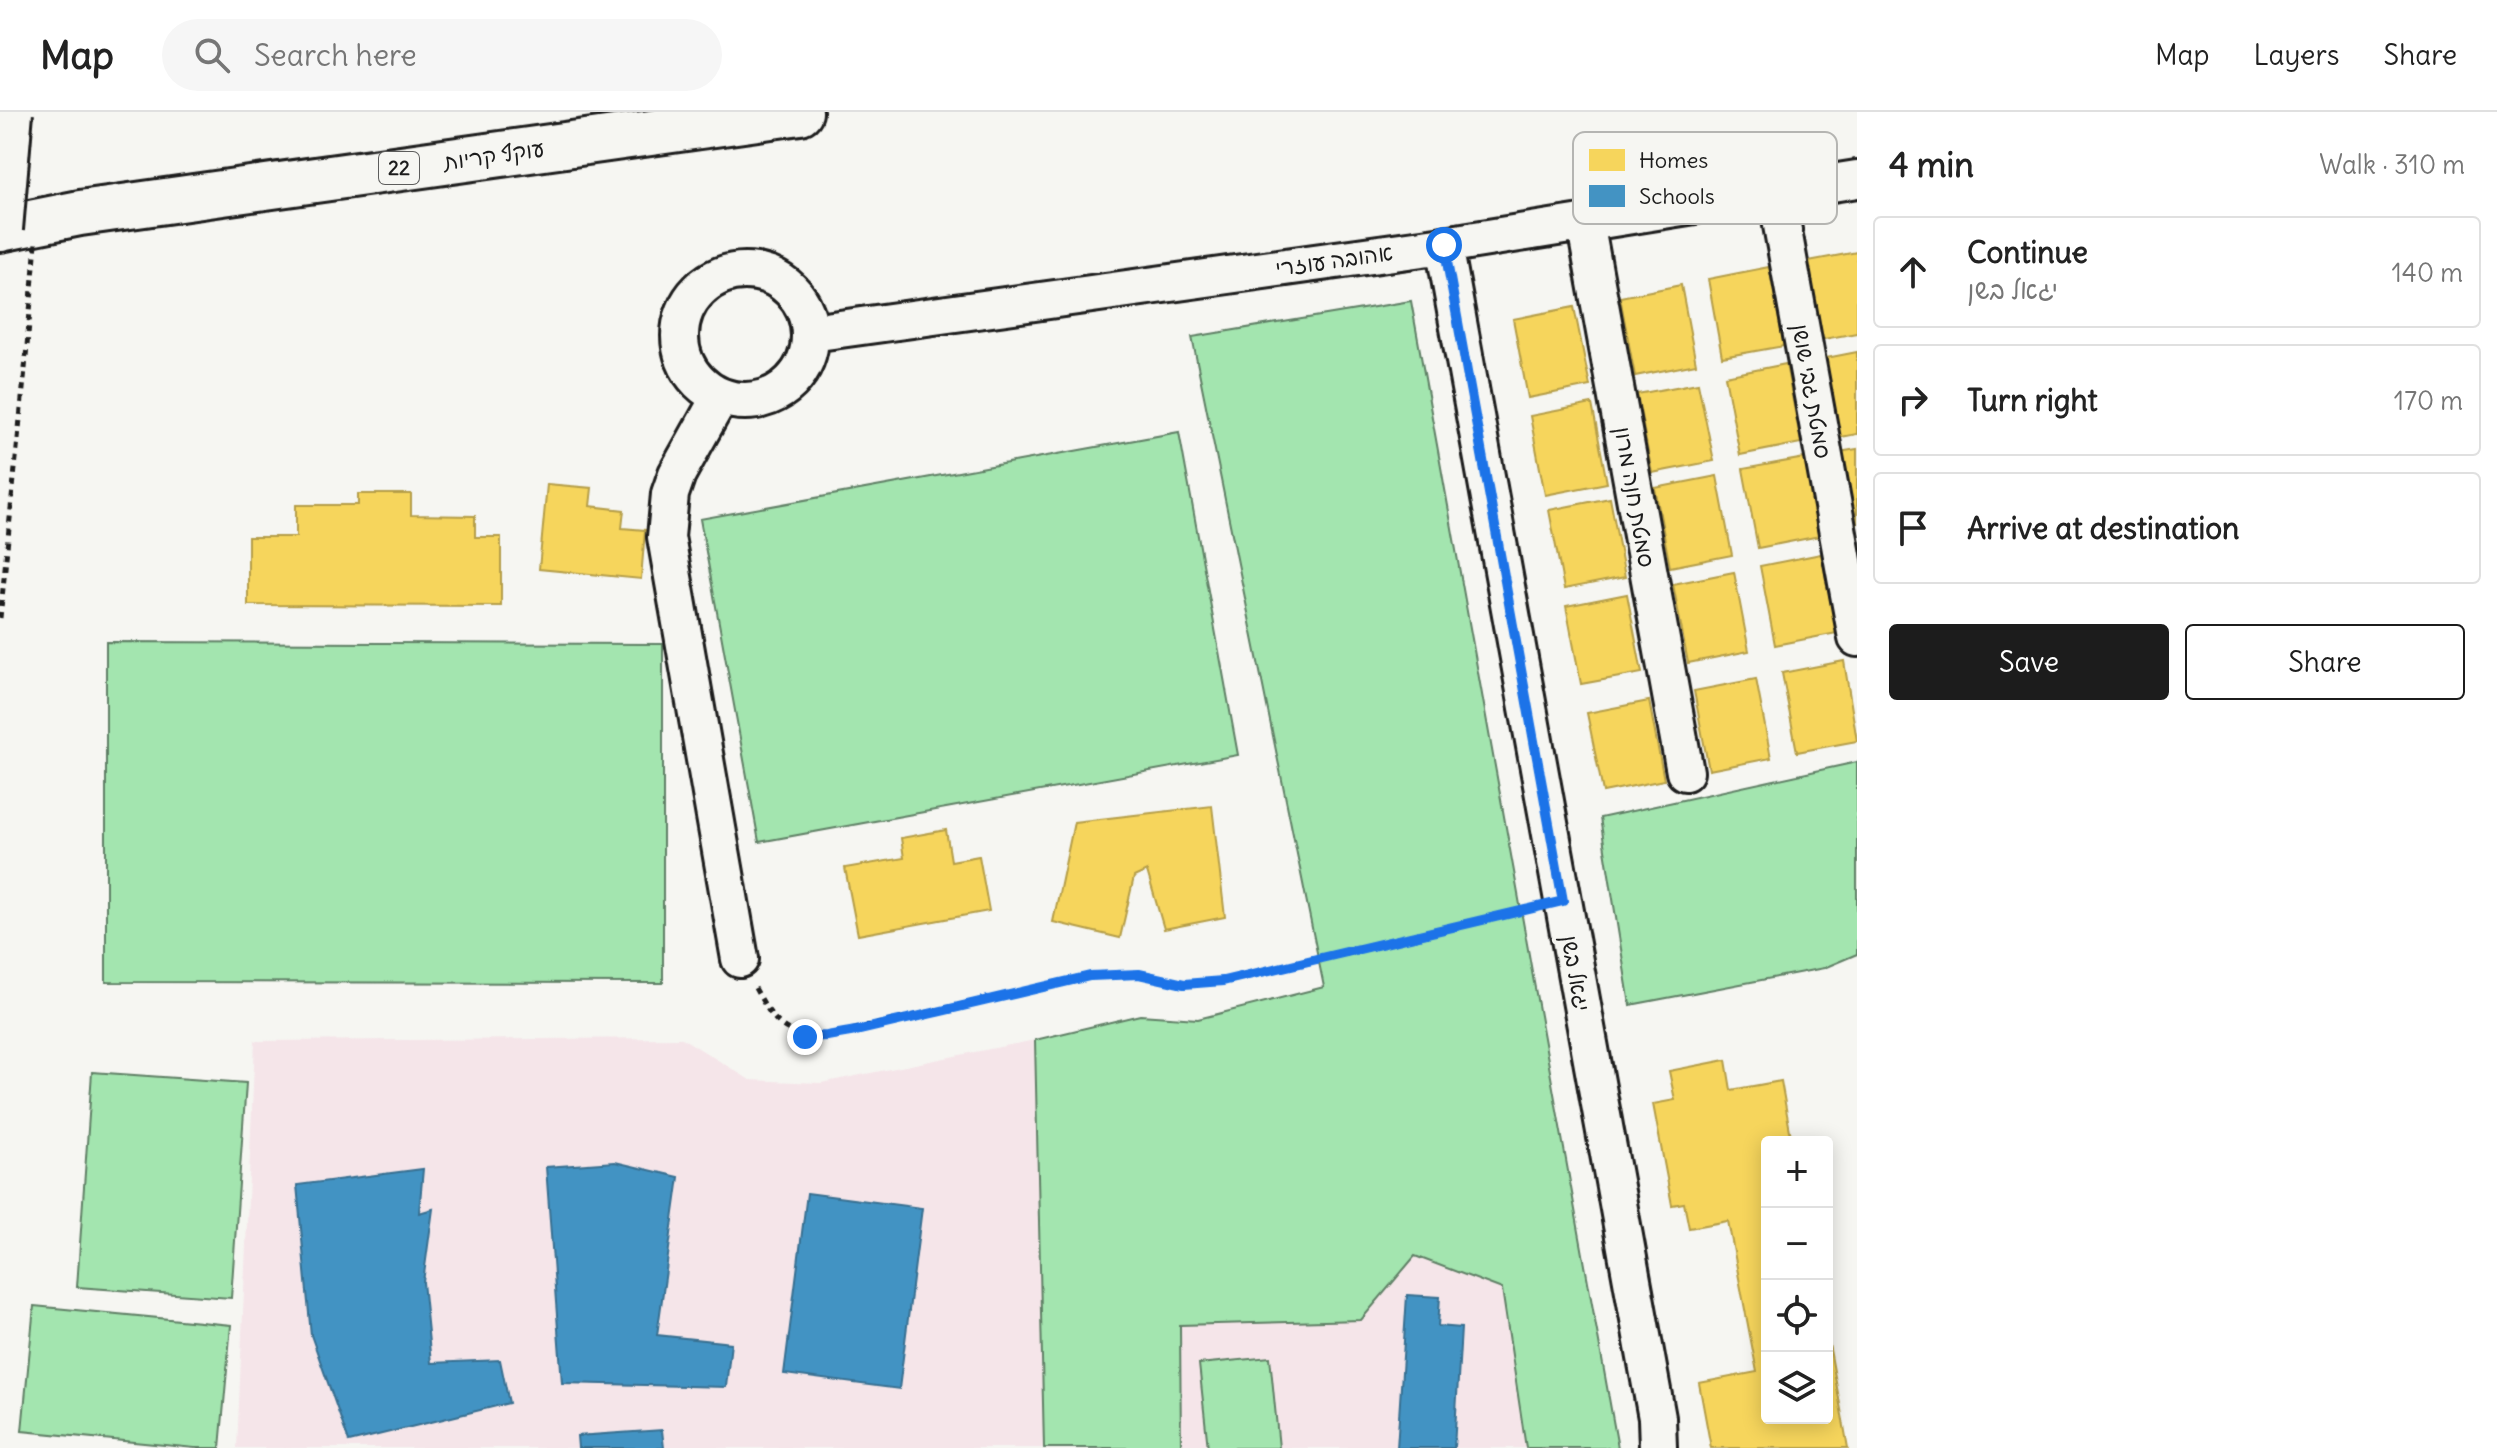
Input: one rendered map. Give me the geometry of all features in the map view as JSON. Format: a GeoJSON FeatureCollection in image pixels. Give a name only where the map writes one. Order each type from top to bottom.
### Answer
{"type":"FeatureCollection","features":[{"type":"Feature","properties":{"kind":"main road"},"geometry":{"type":"LineString","coordinates":[[0,229],[10,112]]}},
{"type":"Feature","properties":{"kind":"main road"},"geometry":{"type":"LineString","coordinates":[[0,117],[32,112]]}},
{"type":"Feature","properties":{"kind":"main road","name":"עוקף קריות"},"geometry":{"type":"LineString","coordinates":[[0,229],[80,213],[800,112]]}},
{"type":"Feature","properties":{"kind":"main road"},"geometry":{"type":"LineString","coordinates":[[0,248],[213,194]]}},
{"type":"Feature","properties":{"kind":"street","name":"אהובה עוזרי"},"geometry":{"type":"LineString","coordinates":[[1837,182],[1857,179]]}},
{"type":"Feature","properties":{"kind":"street","name":"אהובה עוזרי"},"geometry":{"type":"LineString","coordinates":[[811,333],[1444,245],[1573,224]]}},
{"type":"Feature","properties":{"kind":"street","name":"סמטת חנה מרון"},"geometry":{"type":"LineString","coordinates":[[1585,224],[1685,772]]}},
{"type":"Feature","properties":{"kind":"street","name":"סמטת גבי שושן"},"geometry":{"type":"LineString","coordinates":[[1782,224],[1857,638]]}},
{"type":"Feature","properties":{"kind":"street","name":"יגאל בשן"},"geometry":{"type":"LineString","coordinates":[[1444,245],[1661,1438]]}},
{"type":"Feature","properties":{"kind":"street"},"geometry":{"type":"LineString","coordinates":[[738,271],[759,272],[779,280],[795,294],[806,312],[811,333],[808,355],[798,374],[783,390],[752,401],[720,397],[702,386],[688,368],[681,347],[680,326],[687,306],[700,289],[717,277],[738,271]]}},
{"type":"Feature","properties":{"kind":"street"},"geometry":{"type":"LineString","coordinates":[[720,397],[677,474],[670,494],[666,537],[740,959]]}},
{"type":"Feature","properties":{"kind":"path"},"geometry":{"type":"LineString","coordinates":[[0,618],[25,369]]}},
{"type":"Feature","properties":{"kind":"path"},"geometry":{"type":"LineString","coordinates":[[740,959],[772,1019],[789,1032],[827,1036],[1090,976],[1139,974],[1184,984],[1223,981],[1563,901]]}},
{"type":"Feature","properties":{"kind":"shaded area"},"geometry":{"type":"Polygon","coordinates":[[[682,1038],[750,1080],[821,1083],[1035,1040],[1044,1448],[237,1448],[255,1041],[682,1038]]]}},
{"type":"Feature","properties":{"kind":"shaded area"},"geometry":{"type":"Polygon","coordinates":[[[1415,1255],[1502,1289],[1526,1448],[1181,1448],[1180,1325],[1361,1320],[1415,1255]]]}},
{"type":"Feature","properties":{"kind":"green space"},"geometry":{"type":"Polygon","coordinates":[[[1411,301],[1618,1448],[1526,1448],[1502,1289],[1415,1256],[1361,1320],[1180,1325],[1181,1448],[1044,1448],[1035,1040],[1140,1015],[1198,1019],[1324,987],[1192,337],[1411,301]]]}},
{"type":"Feature","properties":{"kind":"green space"},"geometry":{"type":"Polygon","coordinates":[[[1179,432],[1238,755],[759,842],[700,519],[1179,432]]]}},
{"type":"Feature","properties":{"kind":"green space"},"geometry":{"type":"Polygon","coordinates":[[[106,642],[663,644],[663,983],[106,982],[106,642]]]}},
{"type":"Feature","properties":{"kind":"green space"},"geometry":{"type":"Polygon","coordinates":[[[1857,762],[1857,954],[1824,968],[1630,1005],[1600,818],[1857,762]]]}},
{"type":"Feature","properties":{"kind":"green space"},"geometry":{"type":"Polygon","coordinates":[[[92,1072],[246,1083],[231,1298],[77,1287],[92,1072]]]}},
{"type":"Feature","properties":{"kind":"green space"},"geometry":{"type":"Polygon","coordinates":[[[34,1306],[231,1325],[220,1448],[22,1431],[34,1306]]]}},
{"type":"Feature","properties":{"kind":"green space"},"geometry":{"type":"Polygon","coordinates":[[[1270,1357],[1279,1448],[1208,1448],[1199,1364],[1270,1357]]]}},
{"type":"Feature","properties":{"kind":"building: Homes"},"geometry":{"type":"Polygon","coordinates":[[[1857,252],[1857,333],[1818,340],[1803,262],[1857,252]]]}},
{"type":"Feature","properties":{"kind":"building: Homes"},"geometry":{"type":"Polygon","coordinates":[[[1769,267],[1784,346],[1722,357],[1708,279],[1769,267]]]}},
{"type":"Feature","properties":{"kind":"building: Homes"},"geometry":{"type":"Polygon","coordinates":[[[1681,285],[1696,364],[1635,376],[1620,297],[1681,285]]]}},
{"type":"Feature","properties":{"kind":"building: Homes"},"geometry":{"type":"Polygon","coordinates":[[[1574,307],[1590,386],[1528,398],[1513,319],[1574,307]]]}},
{"type":"Feature","properties":{"kind":"building: Homes"},"geometry":{"type":"Polygon","coordinates":[[[1857,352],[1857,434],[1836,438],[1821,359],[1857,352]]]}},
{"type":"Feature","properties":{"kind":"building: Homes"},"geometry":{"type":"Polygon","coordinates":[[[1786,364],[1801,443],[1740,455],[1725,376],[1786,364]]]}},
{"type":"Feature","properties":{"kind":"building: Homes"},"geometry":{"type":"Polygon","coordinates":[[[1698,383],[1714,461],[1652,473],[1637,394],[1698,383]]]}},
{"type":"Feature","properties":{"kind":"building: Homes"},"geometry":{"type":"Polygon","coordinates":[[[1592,404],[1607,483],[1545,495],[1530,416],[1592,404]]]}},
{"type":"Feature","properties":{"kind":"building: Homes"},"geometry":{"type":"Polygon","coordinates":[[[1857,449],[1857,531],[1854,531],[1839,452],[1857,449]]]}},
{"type":"Feature","properties":{"kind":"building: Homes"},"geometry":{"type":"Polygon","coordinates":[[[1805,458],[1820,536],[1758,548],[1743,469],[1805,458]]]}},
{"type":"Feature","properties":{"kind":"building: Homes"},"geometry":{"type":"Polygon","coordinates":[[[1717,476],[1732,555],[1670,567],[1655,488],[1717,476]]]}},
{"type":"Feature","properties":{"kind":"building: Homes"},"geometry":{"type":"Polygon","coordinates":[[[547,484],[592,488],[590,506],[624,510],[622,528],[645,530],[641,579],[539,569],[547,484]]]}},
{"type":"Feature","properties":{"kind":"building: Homes"},"geometry":{"type":"Polygon","coordinates":[[[358,494],[411,494],[411,515],[475,516],[475,537],[501,537],[501,606],[248,605],[248,537],[296,537],[296,505],[358,505],[358,494]]]}},
{"type":"Feature","properties":{"kind":"building: Homes"},"geometry":{"type":"Polygon","coordinates":[[[1610,498],[1625,577],[1564,589],[1549,510],[1610,498]]]}},
{"type":"Feature","properties":{"kind":"building: Homes"},"geometry":{"type":"Polygon","coordinates":[[[1821,554],[1837,633],[1775,645],[1760,566],[1821,554]]]}},
{"type":"Feature","properties":{"kind":"building: Homes"},"geometry":{"type":"Polygon","coordinates":[[[1734,572],[1749,651],[1688,663],[1673,584],[1734,572]]]}},
{"type":"Feature","properties":{"kind":"building: Homes"},"geometry":{"type":"Polygon","coordinates":[[[1627,594],[1642,673],[1581,684],[1566,606],[1627,594]]]}},
{"type":"Feature","properties":{"kind":"building: Homes"},"geometry":{"type":"Polygon","coordinates":[[[1844,661],[1857,741],[1797,752],[1782,673],[1844,661]]]}},
{"type":"Feature","properties":{"kind":"building: Homes"},"geometry":{"type":"Polygon","coordinates":[[[1756,679],[1771,758],[1709,770],[1694,691],[1756,679]]]}},
{"type":"Feature","properties":{"kind":"building: Homes"},"geometry":{"type":"Polygon","coordinates":[[[1649,701],[1664,780],[1603,792],[1587,713],[1649,701]]]}},
{"type":"Feature","properties":{"kind":"building: Homes"},"geometry":{"type":"Polygon","coordinates":[[[1212,806],[1225,917],[1164,929],[1147,871],[1134,877],[1120,938],[1053,922],[1074,822],[1212,806]]]}},
{"type":"Feature","properties":{"kind":"building: Homes"},"geometry":{"type":"Polygon","coordinates":[[[946,830],[951,861],[979,856],[989,911],[858,935],[845,868],[904,858],[901,838],[946,830]]]}},
{"type":"Feature","properties":{"kind":"building: Homes"},"geometry":{"type":"Polygon","coordinates":[[[1726,1060],[1731,1090],[1781,1081],[1791,1136],[1761,1136],[1761,1424],[1833,1424],[1833,1366],[1848,1448],[1711,1448],[1699,1383],[1757,1372],[1728,1221],[1689,1228],[1684,1203],[1672,1205],[1653,1104],[1675,1100],[1669,1071],[1726,1060]]]}},
{"type":"Feature","properties":{"kind":"building: Schools"},"geometry":{"type":"Polygon","coordinates":[[[615,1162],[679,1177],[657,1335],[731,1343],[726,1387],[562,1383],[546,1167],[615,1162]]]}},
{"type":"Feature","properties":{"kind":"building: Schools"},"geometry":{"type":"Polygon","coordinates":[[[423,1169],[419,1213],[433,1209],[423,1282],[431,1363],[500,1360],[509,1403],[349,1442],[311,1335],[297,1185],[423,1169]]]}},
{"type":"Feature","properties":{"kind":"building: Schools"},"geometry":{"type":"Polygon","coordinates":[[[807,1193],[922,1208],[899,1389],[784,1374],[807,1193]]]}},
{"type":"Feature","properties":{"kind":"building: Schools"},"geometry":{"type":"Polygon","coordinates":[[[1407,1295],[1440,1297],[1438,1326],[1461,1328],[1454,1448],[1397,1448],[1407,1295]]]}},
{"type":"Feature","properties":{"kind":"building: Schools"},"geometry":{"type":"Polygon","coordinates":[[[662,1430],[664,1448],[578,1448],[577,1436],[662,1430]]]}},
{"type":"Feature","properties":{"kind":"route"},"geometry":{"type":"LineString","coordinates":[[805,1037],[856,1031],[1090,976],[1139,974],[1184,984],[1223,981],[1563,901],[1444,245]]}}]}
